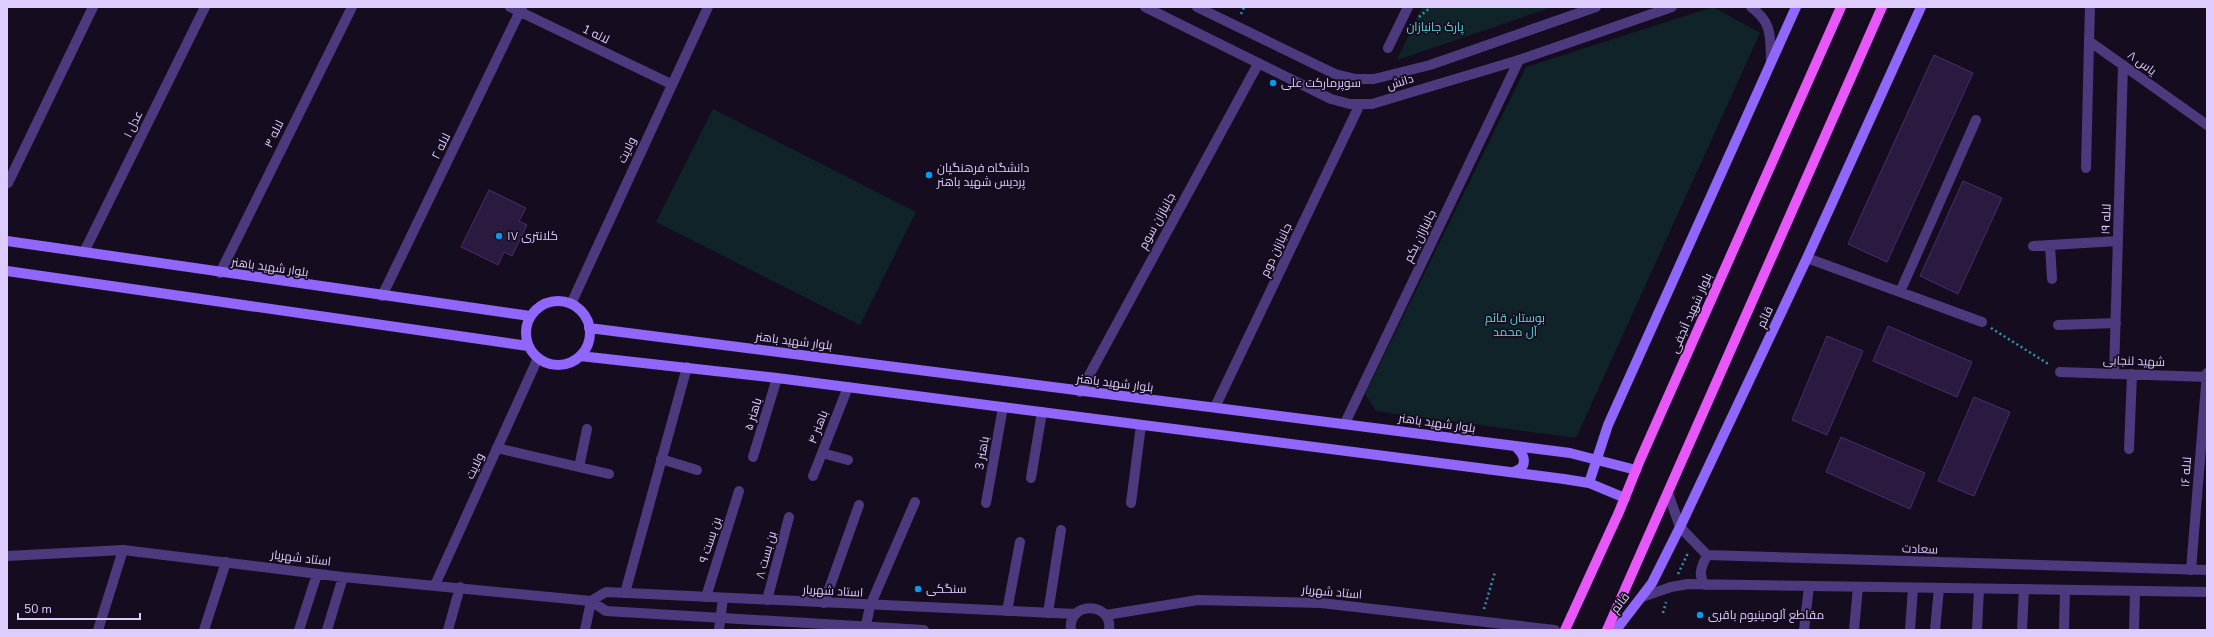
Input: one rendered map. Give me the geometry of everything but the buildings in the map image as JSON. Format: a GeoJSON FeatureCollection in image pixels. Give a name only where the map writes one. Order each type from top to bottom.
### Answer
{"type":"FeatureCollection","features":[{"type":"Feature","properties":{"kind":"main road"},"geometry":{"type":"LineString","coordinates":[[1589,483],[1608,425],[1796,7]]}},
{"type":"Feature","properties":{"kind":"main road","name":"بلوار شهید آنجفی"},"geometry":{"type":"LineString","coordinates":[[1565,630],[1625,498],[1840,7]]}},
{"type":"Feature","properties":{"kind":"main road"},"geometry":{"type":"LineString","coordinates":[[1607,630],[1757,286],[1882,7]]}},
{"type":"Feature","properties":{"kind":"main road","name":"قائم"},"geometry":{"type":"LineString","coordinates":[[1616,630],[1652,583],[1680,527],[1807,258],[1921,7]]}},
{"type":"Feature","properties":{"kind":"main road","name":"بلوار شهید باهنر"},"geometry":{"type":"LineString","coordinates":[[7,241],[220,273],[530,316]]}},
{"type":"Feature","properties":{"kind":"main road"},"geometry":{"type":"LineString","coordinates":[[7,271],[528,346]]}},
{"type":"Feature","properties":{"kind":"main road"},"geometry":{"type":"LineString","coordinates":[[562,301],[571,304],[580,310],[586,318],[589,328],[589,338],[586,348],[580,356],[564,365],[555,365],[538,358],[528,346],[526,336],[530,316],[536,309],[548,303],[562,301]]}},
{"type":"Feature","properties":{"kind":"main road","name":"بلوار شهید باهنر"},"geometry":{"type":"LineString","coordinates":[[589,328],[1080,392],[1345,423],[1570,453],[1636,470]]}},
{"type":"Feature","properties":{"kind":"main road"},"geometry":{"type":"LineString","coordinates":[[580,356],[777,378],[1513,472],[1589,483],[1625,498]]}},
{"type":"Feature","properties":{"kind":"main road"},"geometry":{"type":"LineString","coordinates":[[1513,472],[1522,468],[1524,463],[1524,457],[1516,447]]}},
{"type":"Feature","properties":{"kind":"street"},"geometry":{"type":"LineString","coordinates":[[8,183],[93,7]]}},
{"type":"Feature","properties":{"kind":"street","name":"عدل ۱"},"geometry":{"type":"LineString","coordinates":[[84,252],[205,7]]}},
{"type":"Feature","properties":{"kind":"street","name":"لاله ۳"},"geometry":{"type":"LineString","coordinates":[[220,273],[352,7]]}},
{"type":"Feature","properties":{"kind":"street","name":"لاله 1"},"geometry":{"type":"LineString","coordinates":[[510,7],[521,9],[671,84]]}},
{"type":"Feature","properties":{"kind":"street","name":"ولایت"},"geometry":{"type":"LineString","coordinates":[[571,304],[671,84],[708,7]]}},
{"type":"Feature","properties":{"kind":"street","name":"دانش"},"geometry":{"type":"LineString","coordinates":[[1145,7],[1331,99],[1360,104],[1372,104],[1519,60],[1672,7]]}},
{"type":"Feature","properties":{"kind":"street","name":"دانش"},"geometry":{"type":"LineString","coordinates":[[1197,7],[1335,74],[1362,79],[1374,79],[1430,65],[1596,7]]}},
{"type":"Feature","properties":{"kind":"street"},"geometry":{"type":"LineString","coordinates":[[1388,48],[1408,7]]}},
{"type":"Feature","properties":{"kind":"street"},"geometry":{"type":"LineString","coordinates":[[1751,7],[1763,15],[1770,31],[1771,62]]}},
{"type":"Feature","properties":{"kind":"street"},"geometry":{"type":"LineString","coordinates":[[2086,168],[2090,7]]}},
{"type":"Feature","properties":{"kind":"street","name":"لاله ۲"},"geometry":{"type":"LineString","coordinates":[[382,296],[521,9]]}},
{"type":"Feature","properties":{"kind":"street","name":"یاس ۸"},"geometry":{"type":"LineString","coordinates":[[2089,40],[2207,126]]}},
{"type":"Feature","properties":{"kind":"street","name":"جانبازان یکم"},"geometry":{"type":"LineString","coordinates":[[1345,423],[1519,60]]}},
{"type":"Feature","properties":{"kind":"street","name":"جانبازان سوم"},"geometry":{"type":"LineString","coordinates":[[1080,392],[1258,64]]}},
{"type":"Feature","properties":{"kind":"street","name":"لاله ۱۹"},"geometry":{"type":"LineString","coordinates":[[2114,374],[2123,65]]}},
{"type":"Feature","properties":{"kind":"street","name":"جانبازان دوم"},"geometry":{"type":"LineString","coordinates":[[1215,408],[1360,104]]}},
{"type":"Feature","properties":{"kind":"street"},"geometry":{"type":"LineString","coordinates":[[1900,292],[1976,120]]}},
{"type":"Feature","properties":{"kind":"street"},"geometry":{"type":"LineString","coordinates":[[2033,246],[2118,241]]}},
{"type":"Feature","properties":{"kind":"street"},"geometry":{"type":"LineString","coordinates":[[2050,245],[2052,279]]}},
{"type":"Feature","properties":{"kind":"street"},"geometry":{"type":"LineString","coordinates":[[1807,258],[1982,322]]}},
{"type":"Feature","properties":{"kind":"street"},"geometry":{"type":"LineString","coordinates":[[2058,325],[2116,323]]}},
{"type":"Feature","properties":{"kind":"street","name":"ولایت"},"geometry":{"type":"LineString","coordinates":[[435,585],[538,358]]}},
{"type":"Feature","properties":{"kind":"street"},"geometry":{"type":"LineString","coordinates":[[625,593],[687,367]]}},
{"type":"Feature","properties":{"kind":"street","name":"شهید لنجابی"},"geometry":{"type":"LineString","coordinates":[[2060,372],[2207,377]]}},
{"type":"Feature","properties":{"kind":"street","name":"لاله ۱۶"},"geometry":{"type":"LineString","coordinates":[[2191,570],[2207,373]]}},
{"type":"Feature","properties":{"kind":"street"},"geometry":{"type":"LineString","coordinates":[[2130,449],[2132,374]]}},
{"type":"Feature","properties":{"kind":"street","name":"باهنر ۵"},"geometry":{"type":"LineString","coordinates":[[753,457],[777,378]]}},
{"type":"Feature","properties":{"kind":"street","name":"باهنر ۴"},"geometry":{"type":"LineString","coordinates":[[813,476],[848,387]]}},
{"type":"Feature","properties":{"kind":"street","name":"باهنر 3"},"geometry":{"type":"LineString","coordinates":[[986,503],[1003,407]]}},
{"type":"Feature","properties":{"kind":"street"},"geometry":{"type":"LineString","coordinates":[[1031,478],[1042,412]]}},
{"type":"Feature","properties":{"kind":"street"},"geometry":{"type":"LineString","coordinates":[[1131,503],[1141,425]]}},
{"type":"Feature","properties":{"kind":"street"},"geometry":{"type":"LineString","coordinates":[[579,467],[587,429]]}},
{"type":"Feature","properties":{"kind":"street"},"geometry":{"type":"LineString","coordinates":[[497,448],[609,474]]}},
{"type":"Feature","properties":{"kind":"street"},"geometry":{"type":"LineString","coordinates":[[822,453],[848,460]]}},
{"type":"Feature","properties":{"kind":"street"},"geometry":{"type":"LineString","coordinates":[[661,459],[697,470]]}},
{"type":"Feature","properties":{"kind":"street","name":"بن بست ۹"},"geometry":{"type":"LineString","coordinates":[[706,597],[739,491]]}},
{"type":"Feature","properties":{"kind":"street"},"geometry":{"type":"LineString","coordinates":[[1668,493],[1680,527],[1707,555],[1701,570],[1704,585]]}},
{"type":"Feature","properties":{"kind":"street"},"geometry":{"type":"LineString","coordinates":[[865,628],[870,606],[915,502]]}},
{"type":"Feature","properties":{"kind":"street"},"geometry":{"type":"LineString","coordinates":[[824,603],[859,505]]}},
{"type":"Feature","properties":{"kind":"street","name":"بن بست ۸"},"geometry":{"type":"LineString","coordinates":[[767,600],[789,517]]}},
{"type":"Feature","properties":{"kind":"street"},"geometry":{"type":"LineString","coordinates":[[1048,613],[1061,530]]}},
{"type":"Feature","properties":{"kind":"street"},"geometry":{"type":"LineString","coordinates":[[1007,611],[1020,542]]}},
{"type":"Feature","properties":{"kind":"street"},"geometry":{"type":"LineString","coordinates":[[98,630],[122,550]]}},
{"type":"Feature","properties":{"kind":"street","name":"استاد شهریار"},"geometry":{"type":"LineString","coordinates":[[7,556],[122,550],[343,577],[460,587],[591,601],[606,611],[865,628],[924,630]]}},
{"type":"Feature","properties":{"kind":"street","name":"سعادت"},"geometry":{"type":"LineString","coordinates":[[1707,555],[2207,570]]}},
{"type":"Feature","properties":{"kind":"street"},"geometry":{"type":"LineString","coordinates":[[204,630],[226,562]]}},
{"type":"Feature","properties":{"kind":"street"},"geometry":{"type":"LineString","coordinates":[[299,630],[317,574]]}},
{"type":"Feature","properties":{"kind":"street"},"geometry":{"type":"LineString","coordinates":[[326,630],[343,577]]}},
{"type":"Feature","properties":{"kind":"street"},"geometry":{"type":"LineString","coordinates":[[1642,597],[1671,587],[1704,585],[2207,592]]}},
{"type":"Feature","properties":{"kind":"street"},"geometry":{"type":"LineString","coordinates":[[1804,630],[1809,586]]}},
{"type":"Feature","properties":{"kind":"street"},"geometry":{"type":"LineString","coordinates":[[448,630],[460,587]]}},
{"type":"Feature","properties":{"kind":"street"},"geometry":{"type":"LineString","coordinates":[[1854,630],[1858,587]]}},
{"type":"Feature","properties":{"kind":"street"},"geometry":{"type":"LineString","coordinates":[[1910,630],[1913,588]]}},
{"type":"Feature","properties":{"kind":"street"},"geometry":{"type":"LineString","coordinates":[[1936,630],[1939,588]]}},
{"type":"Feature","properties":{"kind":"street"},"geometry":{"type":"LineString","coordinates":[[1977,630],[1979,589]]}},
{"type":"Feature","properties":{"kind":"street"},"geometry":{"type":"LineString","coordinates":[[2022,630],[2024,589]]}},
{"type":"Feature","properties":{"kind":"street"},"geometry":{"type":"LineString","coordinates":[[2064,630],[2065,590]]}},
{"type":"Feature","properties":{"kind":"street"},"geometry":{"type":"LineString","coordinates":[[2134,630],[2135,591]]}},
{"type":"Feature","properties":{"kind":"street","name":"استاد شهریار"},"geometry":{"type":"LineString","coordinates":[[591,601],[606,592],[870,606],[1076,614]]}},
{"type":"Feature","properties":{"kind":"street"},"geometry":{"type":"LineString","coordinates":[[719,630],[723,598]]}},
{"type":"Feature","properties":{"kind":"street","name":"استاد شهریار"},"geometry":{"type":"LineString","coordinates":[[1106,615],[1198,600],[1321,603],[1555,630]]}},
{"type":"Feature","properties":{"kind":"street"},"geometry":{"type":"LineString","coordinates":[[585,630],[591,601]]}},
{"type":"Feature","properties":{"kind":"street"},"geometry":{"type":"LineString","coordinates":[[1071,630],[1072,620],[1081,609],[1094,608],[1106,615],[1109,621],[1109,630]]}},
{"type":"Feature","properties":{"kind":"path"},"geometry":{"type":"LineString","coordinates":[[1982,322],[2060,372]]}},
{"type":"Feature","properties":{"kind":"path"},"geometry":{"type":"LineString","coordinates":[[1481,621],[1495,572]]}},
{"type":"Feature","properties":{"kind":"green space","name":"پارک جانبازان"},"geometry":{"type":"Polygon","coordinates":[[[1422,7],[1552,7],[1397,60],[1422,7]]]}},
{"type":"Feature","properties":{"kind":"green space","name":"بوستان قائم آل محمد"},"geometry":{"type":"Polygon","coordinates":[[[1713,7],[1760,33],[1576,438],[1376,411],[1365,394],[1526,67],[1713,7]]]}},
{"type":"Feature","properties":{"kind":"green space"},"geometry":{"type":"Polygon","coordinates":[[[713,109],[916,212],[860,325],[656,222],[713,109]]]}},
{"type":"Feature","properties":{"kind":"place","name":"سوپرمارکت علی"},"geometry":{"type":"Point","coordinates":[1273,83]}},
{"type":"Feature","properties":{"kind":"place","name":"دانشگاه فرهنگیان پردیس شهید باهنر"},"geometry":{"type":"Point","coordinates":[929,175]}},
{"type":"Feature","properties":{"kind":"place","name":"کلانتری ۱۷"},"geometry":{"type":"Point","coordinates":[499,236]}},
{"type":"Feature","properties":{"kind":"place","name":"سنگکی"},"geometry":{"type":"Point","coordinates":[918,589]}},
{"type":"Feature","properties":{"kind":"place","name":"مقاطع آلومینیوم باقری"},"geometry":{"type":"Point","coordinates":[1700,615]}}]}
